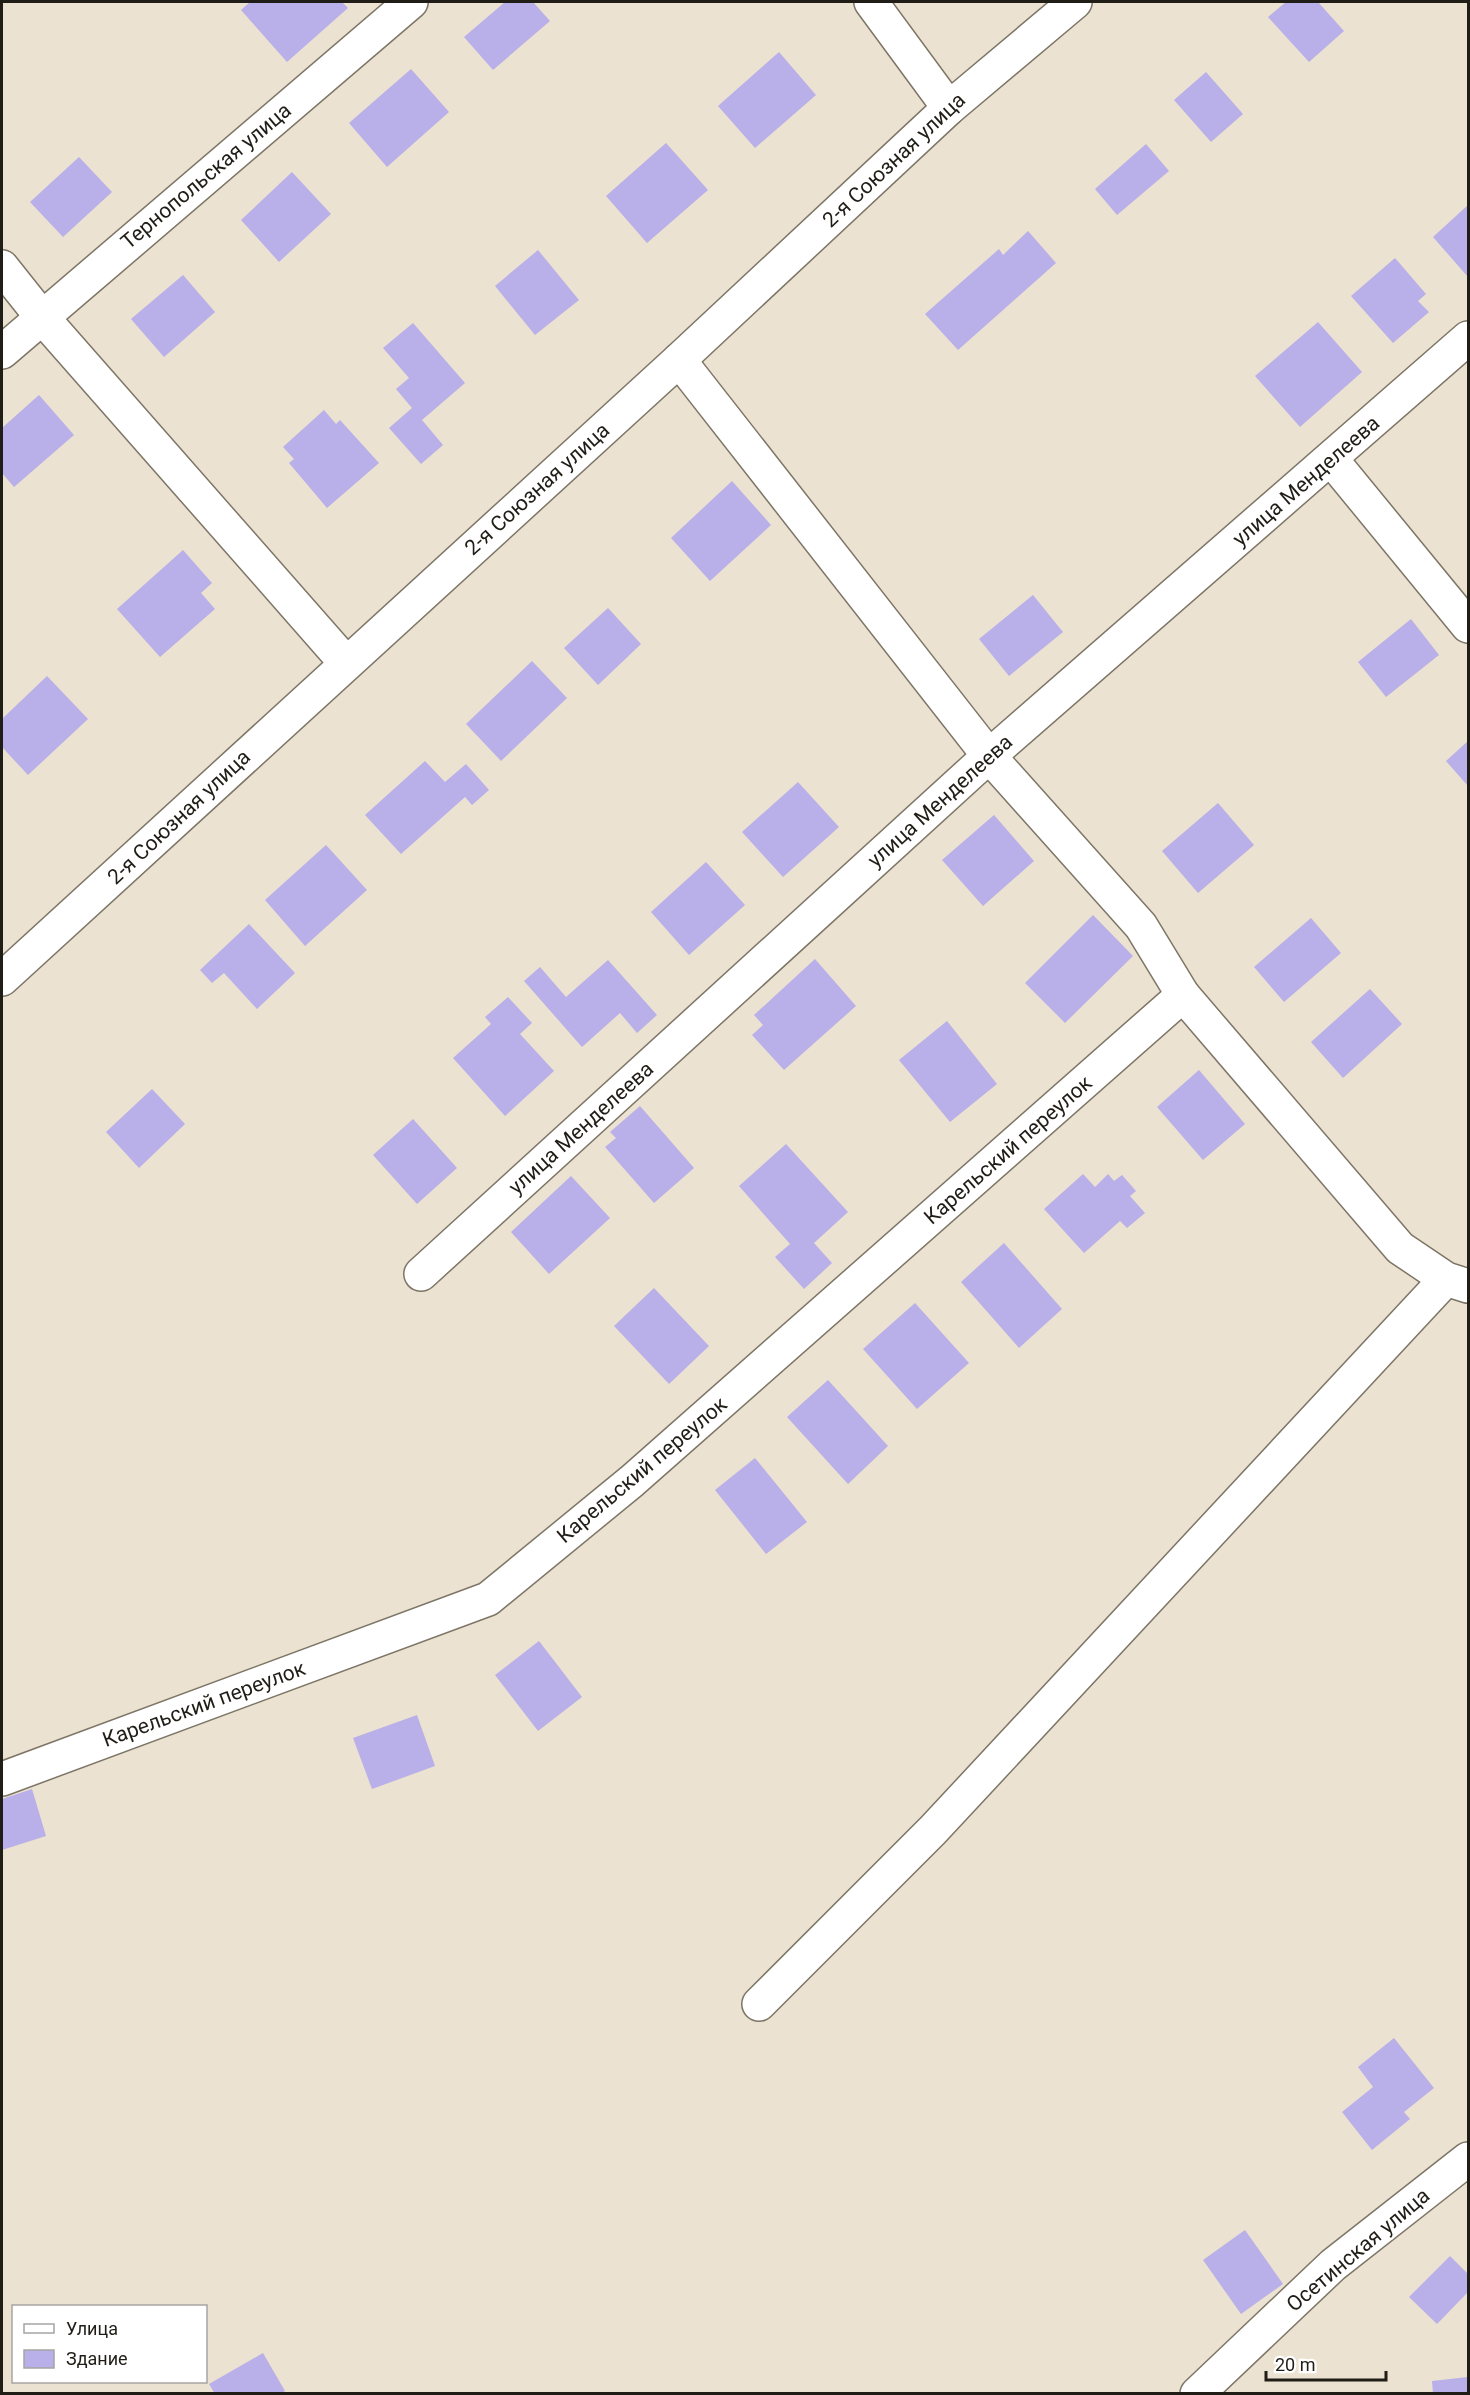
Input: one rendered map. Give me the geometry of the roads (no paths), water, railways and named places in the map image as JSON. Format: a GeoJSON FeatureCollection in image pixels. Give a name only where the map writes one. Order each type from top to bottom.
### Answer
{"type":"FeatureCollection","features":[{"type":"Feature","properties":{"kind":"street","name":"Тернопольская улица"},"geometry":{"type":"LineString","coordinates":[[2,352],[41,316],[411,2]]}},
{"type":"Feature","properties":{"kind":"street"},"geometry":{"type":"LineString","coordinates":[[871,2],[949,108]]}},
{"type":"Feature","properties":{"kind":"street","name":"2-я Союзная улица"},"geometry":{"type":"LineString","coordinates":[[2,979],[679,360],[949,108],[1075,2]]}},
{"type":"Feature","properties":{"kind":"street"},"geometry":{"type":"LineString","coordinates":[[2,267],[41,316],[346,663]]}},
{"type":"Feature","properties":{"kind":"street","name":"улица Менделеева"},"geometry":{"type":"LineString","coordinates":[[421,1274],[989,756],[1468,338]]}},
{"type":"Feature","properties":{"kind":"street"},"geometry":{"type":"LineString","coordinates":[[679,360],[989,756],[1141,926],[1183,995],[1400,1248],[1457,1282],[942,1821],[759,2004]]}},
{"type":"Feature","properties":{"kind":"street"},"geometry":{"type":"LineString","coordinates":[[1331,459],[1468,626]]}},
{"type":"Feature","properties":{"kind":"street","name":"Карельский переулок"},"geometry":{"type":"LineString","coordinates":[[2,1779],[488,1599],[633,1481],[1183,995]]}},
{"type":"Feature","properties":{"kind":"street","name":"Осетинская улица"},"geometry":{"type":"LineString","coordinates":[[1197,2394],[1333,2265],[1468,2159]]}}]}
